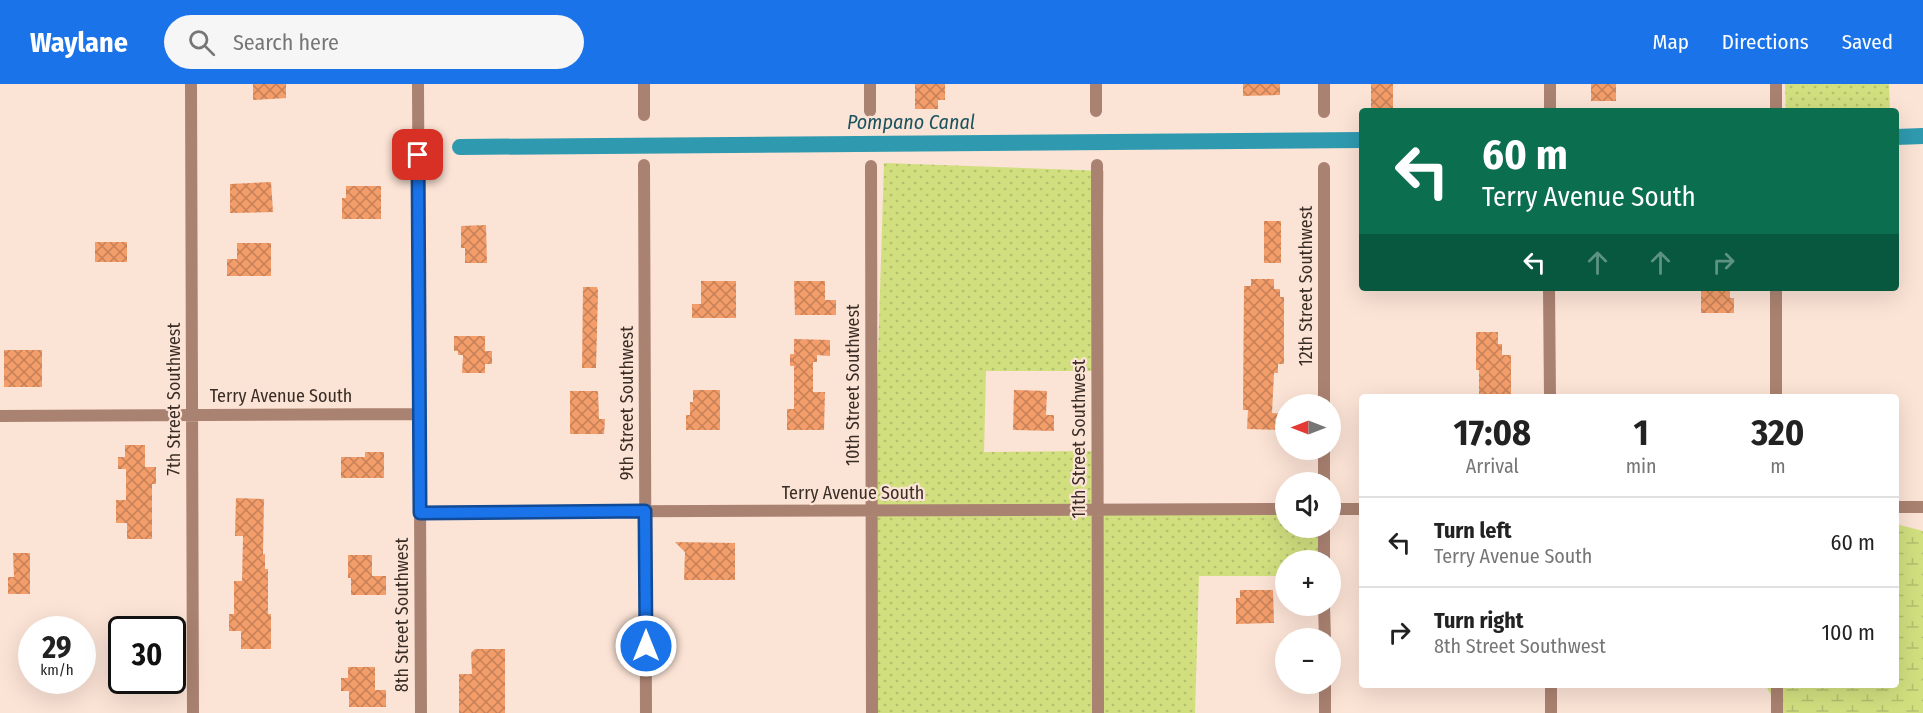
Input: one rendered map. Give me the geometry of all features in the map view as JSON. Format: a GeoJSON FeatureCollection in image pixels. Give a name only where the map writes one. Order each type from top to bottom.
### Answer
{"type":"FeatureCollection","features":[{"type":"Feature","properties":{"kind":"street","name":"7th Street Southwest"},"geometry":{"type":"LineString","coordinates":[[191,84],[193,713]]}},
{"type":"Feature","properties":{"kind":"street","name":"8th Street Southwest"},"geometry":{"type":"LineString","coordinates":[[418,84],[421,713]]}},
{"type":"Feature","properties":{"kind":"street"},"geometry":{"type":"LineString","coordinates":[[644,84],[644,116]]}},
{"type":"Feature","properties":{"kind":"street"},"geometry":{"type":"LineString","coordinates":[[870,84],[870,111]]}},
{"type":"Feature","properties":{"kind":"street"},"geometry":{"type":"LineString","coordinates":[[1096,84],[1096,111]]}},
{"type":"Feature","properties":{"kind":"street"},"geometry":{"type":"LineString","coordinates":[[1324,84],[1324,112]]}},
{"type":"Feature","properties":{"kind":"street"},"geometry":{"type":"LineString","coordinates":[[1550,84],[1550,108]]}},
{"type":"Feature","properties":{"kind":"street"},"geometry":{"type":"LineString","coordinates":[[1776,84],[1776,108]]}},
{"type":"Feature","properties":{"kind":"street","name":"9th Street Southwest"},"geometry":{"type":"LineString","coordinates":[[644,165],[646,713]]}},
{"type":"Feature","properties":{"kind":"street","name":"11th Street Southwest"},"geometry":{"type":"LineString","coordinates":[[1097,165],[1098,713]]}},
{"type":"Feature","properties":{"kind":"street","name":"10th Street Southwest"},"geometry":{"type":"LineString","coordinates":[[871,166],[872,713]]}},
{"type":"Feature","properties":{"kind":"street","name":"12th Street Southwest"},"geometry":{"type":"LineString","coordinates":[[1324,168],[1324,394]]}},
{"type":"Feature","properties":{"kind":"street"},"geometry":{"type":"LineString","coordinates":[[1549,291],[1550,394]]}},
{"type":"Feature","properties":{"kind":"street"},"geometry":{"type":"LineString","coordinates":[[1776,291],[1776,394]]}},
{"type":"Feature","properties":{"kind":"street","name":"Terry Avenue South"},"geometry":{"type":"LineString","coordinates":[[0,416],[419,414]]}},
{"type":"Feature","properties":{"kind":"street"},"geometry":{"type":"LineString","coordinates":[[1899,507],[1923,507]]}},
{"type":"Feature","properties":{"kind":"street","name":"Terry Avenue South"},"geometry":{"type":"LineString","coordinates":[[420,513],[1275,509]]}},
{"type":"Feature","properties":{"kind":"street"},"geometry":{"type":"LineString","coordinates":[[1341,509],[1359,509]]}},
{"type":"Feature","properties":{"kind":"street"},"geometry":{"type":"LineString","coordinates":[[1551,688],[1551,713]]}},
{"type":"Feature","properties":{"kind":"street"},"geometry":{"type":"LineString","coordinates":[[1777,688],[1777,713]]}},
{"type":"Feature","properties":{"kind":"street"},"geometry":{"type":"LineString","coordinates":[[1325,694],[1325,713]]}},
{"type":"Feature","properties":{"kind":"green space"},"geometry":{"type":"Polygon","coordinates":[[[1785,84],[1889,84],[1890,108],[1786,108],[1785,84]]]}},
{"type":"Feature","properties":{"kind":"green space"},"geometry":{"type":"Polygon","coordinates":[[[884,163],[1104,171],[1100,371],[986,371],[984,452],[1094,451],[1094,510],[1275,510],[1275,538],[1327,538],[1327,550],[1275,550],[1275,576],[1199,576],[1195,713],[867,713],[884,163]]]}},
{"type":"Feature","properties":{"kind":"green space"},"geometry":{"type":"Polygon","coordinates":[[[1899,525],[1923,531],[1923,713],[1779,713],[1767,688],[1899,688],[1899,525]]]}},
{"type":"Feature","properties":{"kind":"building"},"geometry":{"type":"Polygon","coordinates":[[[253,84],[286,84],[286,98],[253,100],[253,84]]]}},
{"type":"Feature","properties":{"kind":"building"},"geometry":{"type":"Polygon","coordinates":[[[915,84],[945,84],[945,100],[938,100],[938,109],[915,109],[915,84]]]}},
{"type":"Feature","properties":{"kind":"building"},"geometry":{"type":"Polygon","coordinates":[[[1243,84],[1280,84],[1280,95],[1243,96],[1243,84]]]}},
{"type":"Feature","properties":{"kind":"building"},"geometry":{"type":"Polygon","coordinates":[[[1371,84],[1393,84],[1393,108],[1371,108],[1371,84]]]}},
{"type":"Feature","properties":{"kind":"building"},"geometry":{"type":"Polygon","coordinates":[[[1591,84],[1616,84],[1616,101],[1591,101],[1591,84]]]}},
{"type":"Feature","properties":{"kind":"building"},"geometry":{"type":"Polygon","coordinates":[[[271,182],[273,212],[230,213],[230,184],[271,182]]]}},
{"type":"Feature","properties":{"kind":"building"},"geometry":{"type":"Polygon","coordinates":[[[346,186],[381,186],[381,219],[342,219],[342,198],[346,198],[346,186]]]}},
{"type":"Feature","properties":{"kind":"building"},"geometry":{"type":"Polygon","coordinates":[[[1264,221],[1281,221],[1281,263],[1264,263],[1264,221]]]}},
{"type":"Feature","properties":{"kind":"building"},"geometry":{"type":"Polygon","coordinates":[[[486,225],[487,263],[465,263],[465,248],[461,248],[461,226],[486,225]]]}},
{"type":"Feature","properties":{"kind":"building"},"geometry":{"type":"Polygon","coordinates":[[[95,242],[127,242],[127,262],[95,262],[95,242]]]}},
{"type":"Feature","properties":{"kind":"building"},"geometry":{"type":"Polygon","coordinates":[[[237,243],[271,243],[271,276],[227,276],[227,259],[237,259],[237,243]]]}},
{"type":"Feature","properties":{"kind":"building"},"geometry":{"type":"Polygon","coordinates":[[[1251,279],[1274,279],[1274,289],[1280,289],[1280,297],[1284,297],[1284,364],[1278,364],[1278,373],[1274,373],[1272,413],[1275,413],[1275,430],[1247,429],[1248,410],[1243,410],[1244,286],[1251,286],[1251,279]]]}},
{"type":"Feature","properties":{"kind":"building"},"geometry":{"type":"Polygon","coordinates":[[[701,281],[736,281],[736,318],[692,318],[692,304],[701,304],[701,281]]]}},
{"type":"Feature","properties":{"kind":"building"},"geometry":{"type":"Polygon","coordinates":[[[794,281],[825,281],[825,300],[836,300],[836,315],[795,315],[794,281]]]}},
{"type":"Feature","properties":{"kind":"building"},"geometry":{"type":"Polygon","coordinates":[[[583,287],[597,287],[598,291],[596,368],[582,368],[583,287]]]}},
{"type":"Feature","properties":{"kind":"building"},"geometry":{"type":"Polygon","coordinates":[[[1701,291],[1730,291],[1730,298],[1734,298],[1734,313],[1701,313],[1701,291]]]}},
{"type":"Feature","properties":{"kind":"building"},"geometry":{"type":"Polygon","coordinates":[[[1476,332],[1498,332],[1498,344],[1502,344],[1502,355],[1511,355],[1511,394],[1479,394],[1479,370],[1476,370],[1476,332]]]}},
{"type":"Feature","properties":{"kind":"building"},"geometry":{"type":"Polygon","coordinates":[[[454,336],[485,336],[485,351],[492,351],[492,364],[485,364],[485,373],[462,373],[463,355],[458,355],[458,351],[454,351],[454,336]]]}},
{"type":"Feature","properties":{"kind":"building"},"geometry":{"type":"Polygon","coordinates":[[[794,339],[830,340],[830,356],[817,355],[817,362],[813,362],[813,392],[825,392],[824,430],[787,430],[787,409],[794,409],[794,366],[790,366],[790,354],[794,354],[794,339]]]}},
{"type":"Feature","properties":{"kind":"building"},"geometry":{"type":"Polygon","coordinates":[[[4,350],[42,350],[42,387],[4,387],[4,350]]]}},
{"type":"Feature","properties":{"kind":"building"},"geometry":{"type":"Polygon","coordinates":[[[693,390],[720,390],[720,430],[686,430],[686,415],[690,415],[693,390]]]}},
{"type":"Feature","properties":{"kind":"building"},"geometry":{"type":"Polygon","coordinates":[[[1014,390],[1047,391],[1046,415],[1054,415],[1054,431],[1013,430],[1014,390]]]}},
{"type":"Feature","properties":{"kind":"building"},"geometry":{"type":"Polygon","coordinates":[[[570,391],[598,391],[599,419],[605,419],[604,434],[570,434],[570,391]]]}},
{"type":"Feature","properties":{"kind":"building"},"geometry":{"type":"Polygon","coordinates":[[[125,445],[145,445],[145,467],[156,467],[156,484],[152,484],[152,539],[127,539],[127,523],[116,523],[116,500],[126,500],[126,469],[118,469],[118,457],[125,457],[125,445]]]}},
{"type":"Feature","properties":{"kind":"building"},"geometry":{"type":"Polygon","coordinates":[[[365,452],[384,452],[384,478],[341,478],[341,457],[365,457],[365,452]]]}},
{"type":"Feature","properties":{"kind":"building"},"geometry":{"type":"Polygon","coordinates":[[[236,498],[264,499],[263,554],[265,554],[265,569],[268,569],[271,649],[241,649],[241,631],[229,631],[229,614],[234,614],[234,581],[242,581],[243,536],[235,536],[236,498]]]}},
{"type":"Feature","properties":{"kind":"building"},"geometry":{"type":"Polygon","coordinates":[[[675,542],[735,543],[735,580],[684,580],[685,552],[675,542]]]}},
{"type":"Feature","properties":{"kind":"building"},"geometry":{"type":"Polygon","coordinates":[[[13,553],[30,553],[30,594],[8,594],[8,577],[14,577],[13,553]]]}},
{"type":"Feature","properties":{"kind":"building"},"geometry":{"type":"Polygon","coordinates":[[[348,555],[372,555],[372,576],[386,576],[386,595],[351,595],[348,555]]]}},
{"type":"Feature","properties":{"kind":"building"},"geometry":{"type":"Polygon","coordinates":[[[1240,590],[1273,590],[1274,623],[1236,624],[1236,598],[1240,598],[1240,590]]]}},
{"type":"Feature","properties":{"kind":"building"},"geometry":{"type":"Polygon","coordinates":[[[475,649],[505,649],[505,713],[459,713],[459,674],[472,674],[471,653],[475,649]]]}},
{"type":"Feature","properties":{"kind":"building"},"geometry":{"type":"Polygon","coordinates":[[[348,667],[375,667],[375,690],[386,690],[386,707],[349,707],[349,691],[341,691],[341,678],[348,678],[348,667]]]}},
{"type":"Feature","properties":{"kind":"waterway","name":"Pompano Canal"},"geometry":{"type":"LineString","coordinates":[[1899,137],[1923,136]]}},
{"type":"Feature","properties":{"kind":"waterway","name":"Pompano Canal"},"geometry":{"type":"LineString","coordinates":[[460,147],[1359,140]]}},
{"type":"Feature","properties":{"kind":"route"},"geometry":{"type":"LineString","coordinates":[[418,155],[420,513],[624,513],[645,511],[646,646]]}}]}
